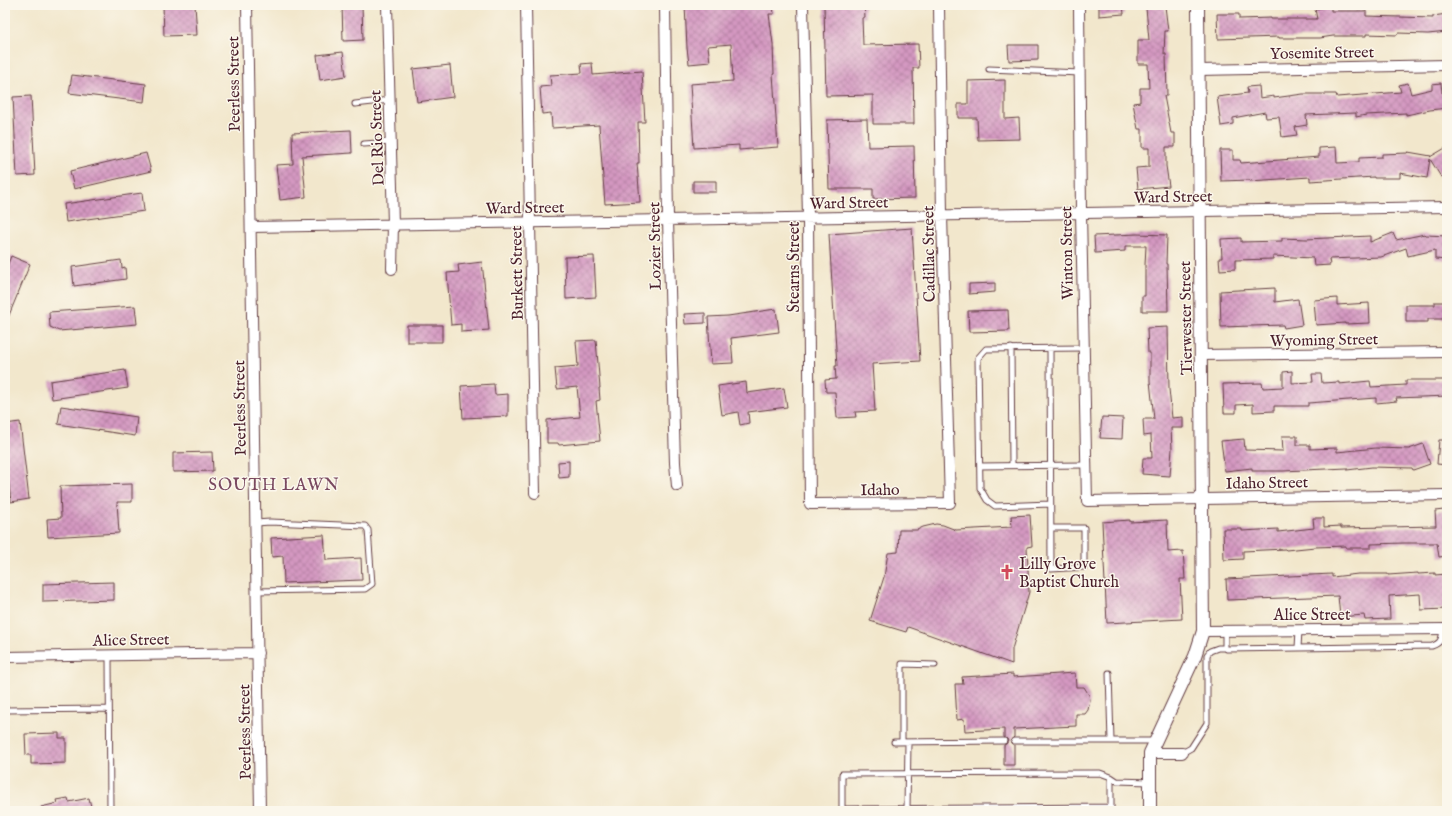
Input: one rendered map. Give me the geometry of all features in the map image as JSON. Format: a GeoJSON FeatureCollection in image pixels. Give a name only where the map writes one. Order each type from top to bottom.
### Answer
{"type":"FeatureCollection","features":[{"type":"Feature","properties":{"kind":"street","name":"Peerless Street"},"geometry":{"type":"LineString","coordinates":[[247,5],[260,811]]}},
{"type":"Feature","properties":{"kind":"street","name":"Del Rio Street"},"geometry":{"type":"LineString","coordinates":[[387,5],[393,224],[392,269]]}},
{"type":"Feature","properties":{"kind":"street","name":"Burkett Street"},"geometry":{"type":"LineString","coordinates":[[526,5],[535,493]]}},
{"type":"Feature","properties":{"kind":"street","name":"Lozier Street"},"geometry":{"type":"LineString","coordinates":[[665,5],[668,220],[675,463],[677,486]]}},
{"type":"Feature","properties":{"kind":"street","name":"Stearns Street"},"geometry":{"type":"LineString","coordinates":[[803,5],[808,218],[810,504]]}},
{"type":"Feature","properties":{"kind":"street","name":"Cadillac Street"},"geometry":{"type":"LineString","coordinates":[[939,5],[942,215],[950,503]]}},
{"type":"Feature","properties":{"kind":"street","name":"Winton Street"},"geometry":{"type":"LineString","coordinates":[[1079,5],[1083,348],[1087,501]]}},
{"type":"Feature","properties":{"kind":"street","name":"Tierwester Street"},"geometry":{"type":"LineString","coordinates":[[1198,5],[1202,355],[1203,631]]}},
{"type":"Feature","properties":{"kind":"street","name":"Yosemite Street"},"geometry":{"type":"LineString","coordinates":[[1198,70],[1447,65]]}},
{"type":"Feature","properties":{"kind":"street","name":"Ward Street"},"geometry":{"type":"LineString","coordinates":[[251,227],[1447,207]]}},
{"type":"Feature","properties":{"kind":"street","name":"Wyoming Street"},"geometry":{"type":"LineString","coordinates":[[1202,355],[1447,352]]}},
{"type":"Feature","properties":{"kind":"street","name":"Idaho Street"},"geometry":{"type":"LineString","coordinates":[[1087,501],[1447,495]]}},
{"type":"Feature","properties":{"kind":"street","name":"Idaho"},"geometry":{"type":"LineString","coordinates":[[810,504],[950,503]]}},
{"type":"Feature","properties":{"kind":"street","name":"Alice Street"},"geometry":{"type":"LineString","coordinates":[[1203,631],[1445,629]]}},
{"type":"Feature","properties":{"kind":"street"},"geometry":{"type":"LineString","coordinates":[[1150,811],[1150,753],[1195,656],[1203,631]]}},
{"type":"Feature","properties":{"kind":"street","name":"Alice Street"},"geometry":{"type":"LineString","coordinates":[[5,657],[258,653]]}},
{"type":"Feature","properties":{"kind":"street"},"geometry":{"type":"LineString","coordinates":[[1150,753],[1182,753]]}},
{"type":"Feature","properties":{"kind":"lane"},"geometry":{"type":"LineString","coordinates":[[989,69],[1080,73]]}},
{"type":"Feature","properties":{"kind":"lane"},"geometry":{"type":"LineString","coordinates":[[355,104],[390,100]]}},
{"type":"Feature","properties":{"kind":"lane"},"geometry":{"type":"LineString","coordinates":[[364,144],[391,142]]}},
{"type":"Feature","properties":{"kind":"lane"},"geometry":{"type":"LineString","coordinates":[[1011,348],[1012,465]]}},
{"type":"Feature","properties":{"kind":"lane"},"geometry":{"type":"LineString","coordinates":[[1050,348],[1050,528],[1051,569],[1084,567],[1084,528],[1050,528]]}},
{"type":"Feature","properties":{"kind":"lane"},"geometry":{"type":"LineString","coordinates":[[1050,504],[994,506],[987,500],[980,488],[978,358],[986,349],[1083,348]]}},
{"type":"Feature","properties":{"kind":"lane"},"geometry":{"type":"LineString","coordinates":[[980,466],[1085,465]]}},
{"type":"Feature","properties":{"kind":"lane"},"geometry":{"type":"LineString","coordinates":[[256,523],[270,522],[365,526],[368,530],[372,584],[365,589],[257,590]]}},
{"type":"Feature","properties":{"kind":"lane"},"geometry":{"type":"LineString","coordinates":[[1182,753],[1191,748],[1207,723],[1207,655],[1210,651],[1218,648],[1432,646],[1438,644],[1445,629]]}},
{"type":"Feature","properties":{"kind":"lane"},"geometry":{"type":"LineString","coordinates":[[1298,648],[1300,630]]}},
{"type":"Feature","properties":{"kind":"lane"},"geometry":{"type":"LineString","coordinates":[[1225,631],[1225,648]]}},
{"type":"Feature","properties":{"kind":"lane"},"geometry":{"type":"LineString","coordinates":[[109,656],[110,811]]}},
{"type":"Feature","properties":{"kind":"lane"},"geometry":{"type":"LineString","coordinates":[[907,810],[907,774],[902,664],[935,665]]}},
{"type":"Feature","properties":{"kind":"lane"},"geometry":{"type":"LineString","coordinates":[[1109,673],[1111,741]]}},
{"type":"Feature","properties":{"kind":"lane"},"geometry":{"type":"LineString","coordinates":[[5,710],[109,709]]}},
{"type":"Feature","properties":{"kind":"lane"},"geometry":{"type":"LineString","coordinates":[[894,742],[1004,741]]}},
{"type":"Feature","properties":{"kind":"lane"},"geometry":{"type":"LineString","coordinates":[[1014,742],[1155,741]]}},
{"type":"Feature","properties":{"kind":"lane"},"geometry":{"type":"LineString","coordinates":[[1111,777],[1111,809],[842,810],[842,774],[1100,773],[1111,777],[1118,781],[1123,782],[1150,782]]}},
{"type":"Feature","properties":{"kind":"building"},"geometry":{"type":"Polygon","coordinates":[[[163,5],[195,5],[197,35],[164,36],[163,5]]]}},
{"type":"Feature","properties":{"kind":"building"},"geometry":{"type":"Polygon","coordinates":[[[342,5],[362,5],[363,40],[343,41],[342,5]]]}},
{"type":"Feature","properties":{"kind":"building"},"geometry":{"type":"Polygon","coordinates":[[[685,5],[773,5],[774,14],[769,14],[773,44],[773,74],[778,147],[739,150],[739,145],[694,148],[690,84],[733,81],[731,44],[708,46],[710,62],[689,64],[685,5]]]}},
{"type":"Feature","properties":{"kind":"building"},"geometry":{"type":"Polygon","coordinates":[[[824,5],[864,5],[865,17],[862,18],[863,45],[918,44],[919,68],[913,68],[914,124],[873,124],[873,95],[826,96],[824,5]]]}},
{"type":"Feature","properties":{"kind":"building"},"geometry":{"type":"Polygon","coordinates":[[[1099,5],[1123,5],[1124,14],[1099,16],[1099,5]]]}},
{"type":"Feature","properties":{"kind":"building"},"geometry":{"type":"Polygon","coordinates":[[[1165,6],[1168,31],[1165,31],[1164,54],[1166,54],[1167,96],[1164,96],[1171,133],[1175,133],[1175,147],[1166,147],[1166,166],[1169,186],[1138,189],[1136,168],[1149,167],[1149,148],[1142,148],[1142,129],[1138,129],[1133,103],[1140,102],[1140,88],[1149,88],[1148,64],[1138,64],[1138,40],[1149,40],[1146,8],[1165,6]]]}},
{"type":"Feature","properties":{"kind":"building"},"geometry":{"type":"Polygon","coordinates":[[[1331,6],[1331,11],[1366,11],[1366,16],[1433,18],[1433,16],[1447,14],[1447,32],[1428,34],[1398,33],[1397,35],[1366,34],[1366,36],[1333,36],[1320,38],[1279,37],[1218,39],[1217,14],[1239,14],[1239,19],[1317,19],[1315,9],[1331,6]]]}},
{"type":"Feature","properties":{"kind":"building"},"geometry":{"type":"Polygon","coordinates":[[[1008,45],[1038,45],[1038,60],[1009,61],[1008,45]]]}},
{"type":"Feature","properties":{"kind":"building"},"geometry":{"type":"Polygon","coordinates":[[[343,52],[346,76],[320,80],[317,55],[343,52]]]}},
{"type":"Feature","properties":{"kind":"building"},"geometry":{"type":"Polygon","coordinates":[[[592,63],[593,75],[642,71],[645,122],[638,122],[639,163],[637,163],[640,202],[605,204],[599,125],[552,128],[551,113],[542,114],[540,87],[551,86],[550,75],[582,73],[581,64],[592,63]]]}},
{"type":"Feature","properties":{"kind":"building"},"geometry":{"type":"Polygon","coordinates":[[[450,65],[453,97],[417,102],[413,69],[450,65]]]}},
{"type":"Feature","properties":{"kind":"building"},"geometry":{"type":"Polygon","coordinates":[[[72,75],[146,84],[144,102],[69,93],[72,75]]]}},
{"type":"Feature","properties":{"kind":"building"},"geometry":{"type":"Polygon","coordinates":[[[1005,80],[1005,119],[1019,118],[1020,139],[978,140],[977,118],[958,118],[958,104],[968,104],[968,81],[1005,80]]]}},
{"type":"Feature","properties":{"kind":"building"},"geometry":{"type":"Polygon","coordinates":[[[1408,83],[1411,94],[1432,89],[1432,84],[1441,83],[1442,93],[1447,93],[1447,108],[1406,115],[1406,113],[1356,117],[1356,113],[1306,115],[1307,125],[1295,127],[1297,135],[1282,137],[1279,117],[1266,118],[1265,112],[1233,118],[1233,124],[1221,126],[1217,97],[1248,93],[1247,87],[1259,86],[1260,98],[1274,96],[1274,98],[1303,94],[1336,94],[1337,97],[1401,92],[1399,85],[1408,83]]]}},
{"type":"Feature","properties":{"kind":"building"},"geometry":{"type":"Polygon","coordinates":[[[31,96],[35,175],[17,176],[13,97],[31,96]]]}},
{"type":"Feature","properties":{"kind":"building"},"geometry":{"type":"Polygon","coordinates":[[[867,119],[868,147],[914,146],[915,198],[873,199],[873,189],[829,189],[827,120],[867,119]]]}},
{"type":"Feature","properties":{"kind":"building"},"geometry":{"type":"Polygon","coordinates":[[[351,130],[352,153],[302,156],[306,197],[280,200],[276,165],[293,164],[292,133],[351,130]]]}},
{"type":"Feature","properties":{"kind":"building"},"geometry":{"type":"Polygon","coordinates":[[[1336,147],[1337,163],[1359,162],[1359,158],[1382,157],[1382,154],[1408,152],[1431,156],[1430,157],[1447,147],[1447,173],[1441,177],[1430,159],[1427,178],[1400,173],[1400,178],[1374,177],[1310,181],[1310,177],[1250,181],[1221,181],[1220,150],[1233,150],[1233,160],[1240,160],[1241,163],[1319,157],[1319,148],[1336,147]]]}},
{"type":"Feature","properties":{"kind":"building"},"geometry":{"type":"Polygon","coordinates":[[[146,153],[151,171],[74,189],[70,171],[146,153]]]}},
{"type":"Feature","properties":{"kind":"building"},"geometry":{"type":"Polygon","coordinates":[[[693,181],[716,181],[716,192],[693,192],[693,181]]]}},
{"type":"Feature","properties":{"kind":"building"},"geometry":{"type":"Polygon","coordinates":[[[142,193],[144,211],[66,222],[64,204],[142,193]]]}},
{"type":"Feature","properties":{"kind":"building"},"geometry":{"type":"Polygon","coordinates":[[[912,228],[920,361],[872,364],[875,411],[855,412],[856,417],[837,418],[835,392],[826,392],[825,380],[836,379],[835,366],[837,366],[829,234],[912,228]]]}},
{"type":"Feature","properties":{"kind":"building"},"geometry":{"type":"Polygon","coordinates":[[[1393,233],[1396,240],[1425,234],[1447,236],[1447,260],[1435,259],[1435,250],[1408,256],[1406,248],[1381,257],[1329,259],[1330,265],[1314,266],[1313,258],[1273,256],[1273,259],[1235,260],[1235,269],[1220,270],[1219,258],[1222,258],[1221,239],[1241,238],[1241,242],[1282,241],[1282,238],[1306,239],[1370,236],[1370,242],[1393,233]]]}},
{"type":"Feature","properties":{"kind":"building"},"geometry":{"type":"Polygon","coordinates":[[[1137,234],[1167,235],[1166,264],[1168,311],[1142,311],[1142,296],[1145,296],[1146,246],[1125,246],[1125,251],[1095,253],[1094,236],[1137,234]]]}},
{"type":"Feature","properties":{"kind":"building"},"geometry":{"type":"Polygon","coordinates":[[[11,256],[30,264],[5,325],[5,272],[11,256]]]}},
{"type":"Feature","properties":{"kind":"building"},"geometry":{"type":"Polygon","coordinates":[[[594,256],[596,297],[566,299],[565,257],[594,256]]]}},
{"type":"Feature","properties":{"kind":"building"},"geometry":{"type":"Polygon","coordinates":[[[121,260],[122,268],[125,267],[126,279],[74,286],[72,267],[121,260]]]}},
{"type":"Feature","properties":{"kind":"building"},"geometry":{"type":"Polygon","coordinates":[[[482,262],[489,330],[461,332],[461,324],[451,325],[447,273],[459,272],[458,265],[482,262]]]}},
{"type":"Feature","properties":{"kind":"building"},"geometry":{"type":"Polygon","coordinates":[[[995,283],[995,292],[969,294],[969,284],[995,283]]]}},
{"type":"Feature","properties":{"kind":"building"},"geometry":{"type":"Polygon","coordinates":[[[1275,288],[1275,302],[1298,299],[1302,325],[1284,328],[1283,325],[1221,327],[1220,291],[1275,288]]]}},
{"type":"Feature","properties":{"kind":"building"},"geometry":{"type":"Polygon","coordinates":[[[1337,298],[1337,305],[1369,303],[1370,323],[1316,325],[1314,300],[1337,298]]]}},
{"type":"Feature","properties":{"kind":"building"},"geometry":{"type":"Polygon","coordinates":[[[1435,302],[1447,302],[1447,319],[1428,319],[1428,322],[1406,322],[1406,305],[1435,305],[1435,302]]]}},
{"type":"Feature","properties":{"kind":"building"},"geometry":{"type":"Polygon","coordinates":[[[135,306],[137,324],[59,331],[50,327],[49,312],[135,306]]]}},
{"type":"Feature","properties":{"kind":"building"},"geometry":{"type":"Polygon","coordinates":[[[776,309],[779,332],[731,338],[733,363],[711,364],[708,317],[728,316],[776,309]]]}},
{"type":"Feature","properties":{"kind":"building"},"geometry":{"type":"Polygon","coordinates":[[[1008,310],[1009,331],[969,332],[968,311],[1008,310]]]}},
{"type":"Feature","properties":{"kind":"building"},"geometry":{"type":"Polygon","coordinates":[[[705,313],[705,323],[685,324],[684,314],[705,313]]]}},
{"type":"Feature","properties":{"kind":"building"},"geometry":{"type":"Polygon","coordinates":[[[407,325],[442,325],[442,342],[407,342],[407,325]]]}},
{"type":"Feature","properties":{"kind":"building"},"geometry":{"type":"Polygon","coordinates":[[[1168,327],[1169,389],[1172,418],[1183,417],[1183,428],[1171,428],[1172,449],[1170,476],[1142,474],[1143,458],[1152,458],[1151,435],[1144,436],[1143,419],[1154,419],[1147,328],[1168,327]]]}},
{"type":"Feature","properties":{"kind":"building"},"geometry":{"type":"Polygon","coordinates":[[[596,340],[600,400],[596,401],[600,441],[559,445],[558,443],[547,443],[547,420],[580,417],[577,387],[557,389],[555,368],[578,366],[576,341],[596,340]]]}},
{"type":"Feature","properties":{"kind":"building"},"geometry":{"type":"Polygon","coordinates":[[[125,370],[128,388],[52,399],[50,381],[125,370]]]}},
{"type":"Feature","properties":{"kind":"building"},"geometry":{"type":"Polygon","coordinates":[[[1292,371],[1292,383],[1313,382],[1312,374],[1321,374],[1322,383],[1339,382],[1339,384],[1370,381],[1371,387],[1406,385],[1406,380],[1447,380],[1447,396],[1396,398],[1397,401],[1376,403],[1376,398],[1308,403],[1308,406],[1274,406],[1274,411],[1253,412],[1253,404],[1236,405],[1236,413],[1224,413],[1223,384],[1262,383],[1263,388],[1283,387],[1283,372],[1292,371]]]}},
{"type":"Feature","properties":{"kind":"building"},"geometry":{"type":"Polygon","coordinates":[[[746,382],[747,393],[784,388],[787,407],[748,412],[749,423],[740,425],[738,412],[722,415],[718,386],[746,382]]]}},
{"type":"Feature","properties":{"kind":"building"},"geometry":{"type":"Polygon","coordinates":[[[494,384],[495,395],[508,394],[508,416],[463,418],[461,386],[494,384]]]}},
{"type":"Feature","properties":{"kind":"building"},"geometry":{"type":"Polygon","coordinates":[[[61,406],[137,417],[135,436],[58,424],[61,406]]]}},
{"type":"Feature","properties":{"kind":"building"},"geometry":{"type":"Polygon","coordinates":[[[1102,417],[1123,418],[1122,439],[1100,438],[1102,417]]]}},
{"type":"Feature","properties":{"kind":"building"},"geometry":{"type":"Polygon","coordinates":[[[20,422],[29,499],[11,502],[5,452],[5,424],[20,422]]]}},
{"type":"Feature","properties":{"kind":"building"},"geometry":{"type":"Polygon","coordinates":[[[1282,436],[1297,436],[1297,445],[1310,445],[1310,449],[1337,448],[1337,452],[1376,448],[1409,449],[1423,444],[1430,464],[1413,470],[1412,468],[1372,467],[1347,470],[1347,468],[1252,471],[1252,468],[1225,471],[1221,441],[1244,439],[1245,450],[1283,451],[1282,436]]]}},
{"type":"Feature","properties":{"kind":"building"},"geometry":{"type":"Polygon","coordinates":[[[1439,440],[1447,440],[1447,465],[1437,464],[1439,440]]]}},
{"type":"Feature","properties":{"kind":"building"},"geometry":{"type":"Polygon","coordinates":[[[212,452],[213,471],[173,472],[173,453],[212,452]]]}},
{"type":"Feature","properties":{"kind":"building"},"geometry":{"type":"Polygon","coordinates":[[[569,461],[569,477],[559,478],[558,462],[569,461]]]}},
{"type":"Feature","properties":{"kind":"building"},"geometry":{"type":"Polygon","coordinates":[[[132,484],[132,502],[117,502],[119,533],[48,537],[47,519],[61,518],[60,486],[132,484]]]}},
{"type":"Feature","properties":{"kind":"building"},"geometry":{"type":"Polygon","coordinates":[[[1444,510],[1445,521],[1447,520],[1447,556],[1439,557],[1437,543],[1404,543],[1371,544],[1371,548],[1346,548],[1346,546],[1243,551],[1243,559],[1224,560],[1223,529],[1242,529],[1242,531],[1278,529],[1278,532],[1314,528],[1313,518],[1324,518],[1324,527],[1436,526],[1435,511],[1444,510]]]}},
{"type":"Feature","properties":{"kind":"building"},"geometry":{"type":"Polygon","coordinates":[[[1030,515],[1032,546],[1027,547],[1029,592],[1012,649],[1012,664],[908,627],[906,632],[870,621],[884,577],[888,553],[898,552],[899,530],[917,530],[936,524],[956,530],[1012,527],[1011,516],[1030,515]]]}},
{"type":"Feature","properties":{"kind":"building"},"geometry":{"type":"Polygon","coordinates":[[[1130,520],[1130,522],[1167,520],[1168,552],[1183,551],[1185,579],[1180,579],[1182,619],[1107,623],[1102,522],[1130,520]]]}},
{"type":"Feature","properties":{"kind":"building"},"geometry":{"type":"Polygon","coordinates":[[[324,535],[326,560],[361,558],[362,580],[284,583],[283,556],[272,557],[271,538],[324,535]]]}},
{"type":"Feature","properties":{"kind":"building"},"geometry":{"type":"Polygon","coordinates":[[[1435,573],[1435,575],[1447,574],[1447,609],[1421,610],[1420,594],[1389,596],[1390,619],[1365,620],[1364,615],[1340,617],[1338,596],[1227,600],[1226,579],[1332,574],[1332,577],[1358,574],[1388,575],[1435,573]]]}},
{"type":"Feature","properties":{"kind":"building"},"geometry":{"type":"Polygon","coordinates":[[[114,582],[114,600],[43,602],[43,584],[114,582]]]}},
{"type":"Feature","properties":{"kind":"building"},"geometry":{"type":"Polygon","coordinates":[[[1075,673],[1076,687],[1084,687],[1089,695],[1090,700],[1088,710],[1085,714],[1076,714],[1076,726],[1014,729],[1014,737],[1010,741],[1014,745],[1014,765],[1004,765],[1004,745],[1008,741],[1004,737],[1004,729],[965,731],[964,719],[957,720],[955,684],[963,684],[962,677],[1013,674],[1013,677],[1075,673]]]}},
{"type":"Feature","properties":{"kind":"building"},"geometry":{"type":"Polygon","coordinates":[[[59,733],[59,738],[66,738],[66,763],[31,764],[31,755],[26,755],[25,734],[59,733]]]}},
{"type":"Feature","properties":{"kind":"building"},"geometry":{"type":"Polygon","coordinates":[[[68,798],[69,802],[89,798],[92,811],[41,811],[41,807],[58,803],[57,800],[68,798]]]}},
{"type":"Feature","properties":{"kind":"place","name":"Lilly Grove Baptist Church"},"geometry":{"type":"Point","coordinates":[1007,572]}},
{"type":"Feature","properties":{"kind":"district","name":"SOUTH LAWN"},"geometry":{"type":"Point","coordinates":[274,484]}}]}
